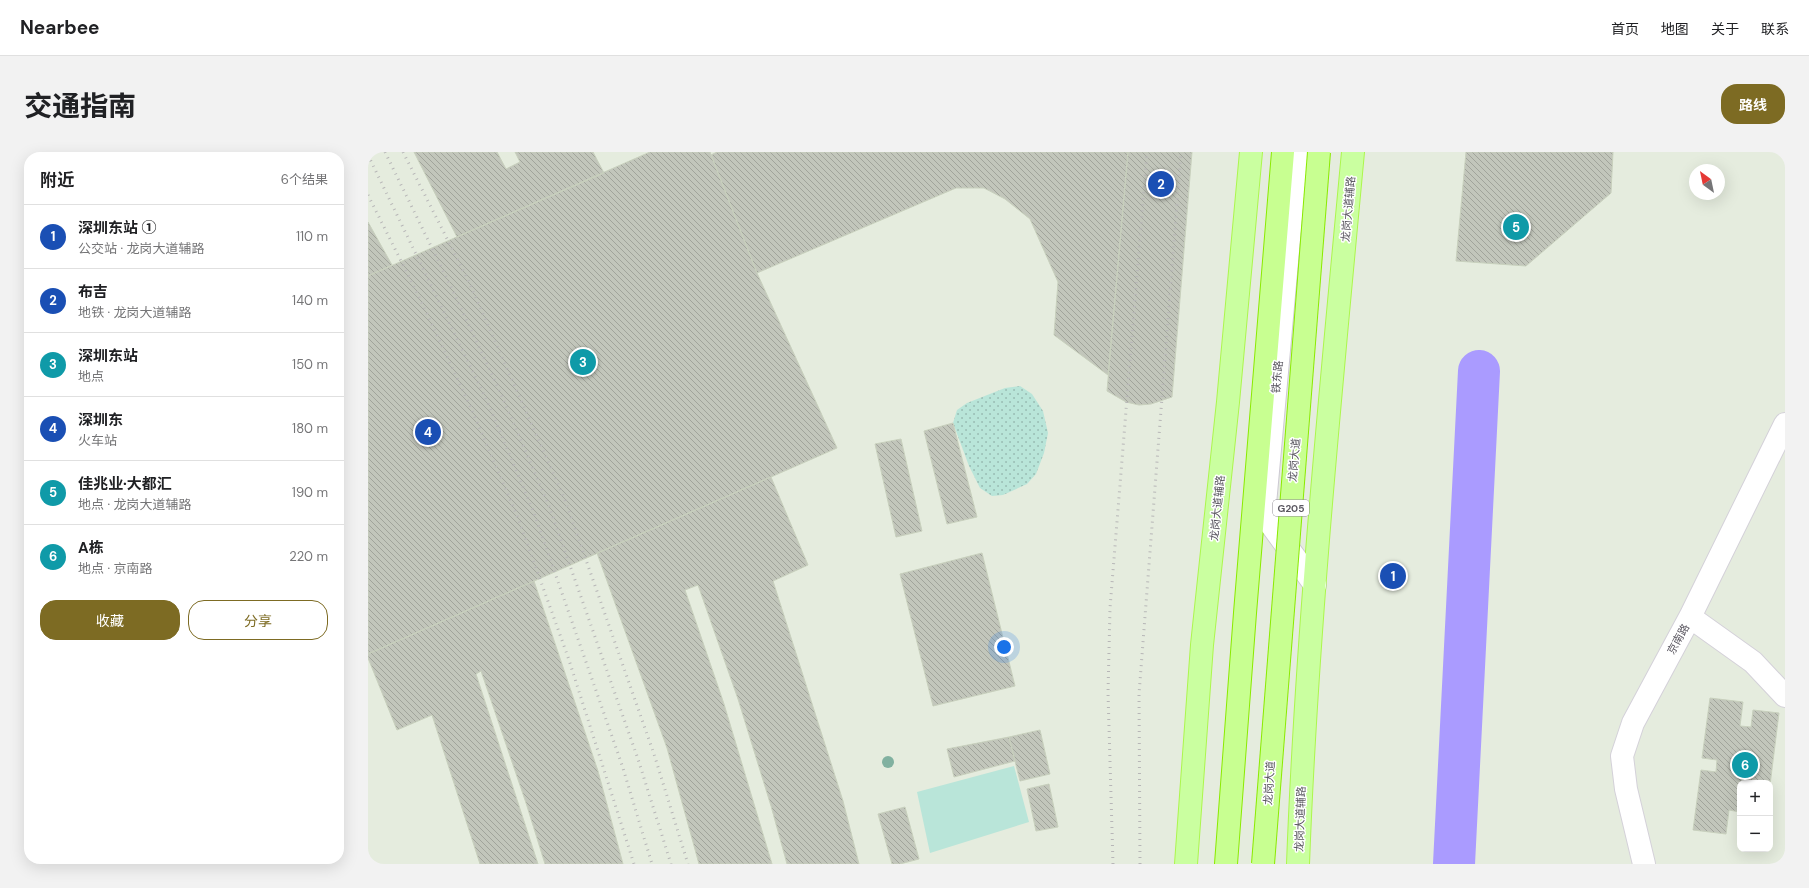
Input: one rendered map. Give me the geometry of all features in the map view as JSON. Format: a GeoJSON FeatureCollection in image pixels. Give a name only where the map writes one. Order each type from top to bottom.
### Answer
{"type":"FeatureCollection","features":[{"type":"Feature","properties":{"kind":"highway"},"geometry":{"type":"LineString","coordinates":[[1226,864],[1282,152]]}},
{"type":"Feature","properties":{"kind":"highway","name":"龙岗大道"},"geometry":{"type":"LineString","coordinates":[[1263,864],[1319,152]]}},
{"type":"Feature","properties":{"kind":"main road","name":"龙岗大道辅路"},"geometry":{"type":"LineString","coordinates":[[1186,864],[1202,645],[1228,402],[1251,152]]}},
{"type":"Feature","properties":{"kind":"main road","name":"龙岗大道辅路"},"geometry":{"type":"LineString","coordinates":[[1298,864],[1302,766],[1315,585],[1353,152]]}},
{"type":"Feature","properties":{"kind":"street","name":"铁东路"},"geometry":{"type":"LineString","coordinates":[[1297,152],[1264,515],[1315,585]]}},
{"type":"Feature","properties":{"kind":"street","name":"京南路"},"geometry":{"type":"LineString","coordinates":[[1644,864],[1626,789],[1622,756],[1633,723],[1690,617],[1785,424]]}},
{"type":"Feature","properties":{"kind":"street"},"geometry":{"type":"LineString","coordinates":[[1690,617],[1753,662],[1785,696]]}},
{"type":"Feature","properties":{"kind":"shaded area"},"geometry":{"type":"Polygon","coordinates":[[[1020,386],[1032,394],[1043,411],[1048,433],[1044,453],[1036,474],[1027,484],[1003,495],[992,496],[980,488],[969,466],[953,423],[957,410],[967,403],[1005,388],[1020,386]]]}},
{"type":"Feature","properties":{"kind":"shaded area"},"geometry":{"type":"Polygon","coordinates":[[[1014,766],[1029,822],[930,853],[917,792],[1014,766]]]}},
{"type":"Feature","properties":{"kind":"building"},"geometry":{"type":"Polygon","coordinates":[[[414,152],[497,152],[506,169],[520,162],[515,152],[593,152],[604,173],[457,237],[414,152]]]}},
{"type":"Feature","properties":{"kind":"building"},"geometry":{"type":"Polygon","coordinates":[[[650,152],[710,152],[757,273],[837,448],[368,654],[368,276],[650,152]]]}},
{"type":"Feature","properties":{"kind":"building"},"geometry":{"type":"Polygon","coordinates":[[[717,152],[1128,152],[1108,375],[1054,335],[1058,282],[1030,219],[1005,199],[984,188],[956,188],[757,273],[711,155],[717,152]]]}},
{"type":"Feature","properties":{"kind":"building"},"geometry":{"type":"Polygon","coordinates":[[[1128,152],[1192,152],[1172,397],[1151,404],[1139,405],[1126,402],[1107,391],[1128,152]]]}},
{"type":"Feature","properties":{"kind":"building"},"geometry":{"type":"Polygon","coordinates":[[[1466,152],[1613,152],[1611,193],[1526,266],[1456,261],[1466,152]]]}},
{"type":"Feature","properties":{"kind":"building"},"geometry":{"type":"Polygon","coordinates":[[[368,222],[392,265],[368,276],[368,222]]]}},
{"type":"Feature","properties":{"kind":"building"},"geometry":{"type":"Polygon","coordinates":[[[953,423],[977,517],[947,524],[924,431],[953,423]]]}},
{"type":"Feature","properties":{"kind":"building"},"geometry":{"type":"Polygon","coordinates":[[[901,439],[922,531],[896,537],[875,444],[901,439]]]}},
{"type":"Feature","properties":{"kind":"building"},"geometry":{"type":"Polygon","coordinates":[[[771,477],[808,565],[773,581],[843,801],[859,864],[787,864],[738,699],[698,585],[685,590],[724,704],[772,864],[699,864],[667,748],[597,553],[771,477]]]}},
{"type":"Feature","properties":{"kind":"building"},"geometry":{"type":"Polygon","coordinates":[[[982,553],[1015,686],[933,706],[900,574],[982,553]]]}},
{"type":"Feature","properties":{"kind":"building"},"geometry":{"type":"Polygon","coordinates":[[[534,581],[598,771],[623,864],[545,864],[481,671],[476,674],[538,864],[480,864],[432,715],[397,730],[368,658],[368,654],[534,581]]]}},
{"type":"Feature","properties":{"kind":"building"},"geometry":{"type":"Polygon","coordinates":[[[1710,698],[1743,702],[1740,726],[1751,727],[1753,710],[1779,713],[1771,780],[1737,780],[1737,811],[1729,810],[1726,834],[1693,830],[1701,770],[1716,772],[1717,760],[1702,758],[1710,698]]]}},
{"type":"Feature","properties":{"kind":"building"},"geometry":{"type":"Polygon","coordinates":[[[1040,730],[1050,774],[1020,781],[1009,737],[1040,730]]]}},
{"type":"Feature","properties":{"kind":"building"},"geometry":{"type":"Polygon","coordinates":[[[1009,737],[1015,761],[954,777],[947,749],[1009,737]]]}},
{"type":"Feature","properties":{"kind":"building"},"geometry":{"type":"Polygon","coordinates":[[[1049,784],[1058,827],[1036,831],[1027,789],[1049,784]]]}},
{"type":"Feature","properties":{"kind":"building"},"geometry":{"type":"Polygon","coordinates":[[[905,807],[919,859],[900,864],[892,864],[878,814],[905,807]]]}},
{"type":"Feature","properties":{"kind":"waterway"},"geometry":{"type":"LineString","coordinates":[[1454,864],[1479,371]]}},
{"type":"Feature","properties":{"kind":"railway"},"geometry":{"type":"LineString","coordinates":[[385,152],[501,394],[549,506],[638,759],[671,864]]}},
{"type":"Feature","properties":{"kind":"railway"},"geometry":{"type":"LineString","coordinates":[[403,152],[468,280],[565,500],[654,754],[688,864]]}},
{"type":"Feature","properties":{"kind":"railway"},"geometry":{"type":"LineString","coordinates":[[1113,864],[1108,693],[1110,608],[1147,152]]}},
{"type":"Feature","properties":{"kind":"railway"},"geometry":{"type":"LineString","coordinates":[[1140,864],[1139,694],[1181,152]]}},
{"type":"Feature","properties":{"kind":"railway"},"geometry":{"type":"LineString","coordinates":[[368,155],[487,401],[534,513],[622,765],[652,864]]}},
{"type":"Feature","properties":{"kind":"railway"},"geometry":{"type":"LineString","coordinates":[[368,195],[421,301],[471,408],[518,518],[568,657],[634,864]]}},
{"type":"Feature","properties":{"kind":"place","name":"布吉"},"geometry":{"type":"Point","coordinates":[1161,184]}},
{"type":"Feature","properties":{"kind":"place","name":"佳兆业·大都汇"},"geometry":{"type":"Point","coordinates":[1516,227]}},
{"type":"Feature","properties":{"kind":"place","name":"深圳东站"},"geometry":{"type":"Point","coordinates":[583,362]}},
{"type":"Feature","properties":{"kind":"place","name":"深圳东"},"geometry":{"type":"Point","coordinates":[428,432]}},
{"type":"Feature","properties":{"kind":"place","name":"深圳东站 ①"},"geometry":{"type":"Point","coordinates":[1393,576]}},
{"type":"Feature","properties":{"kind":"place","name":"A栋"},"geometry":{"type":"Point","coordinates":[1745,765]}}]}
